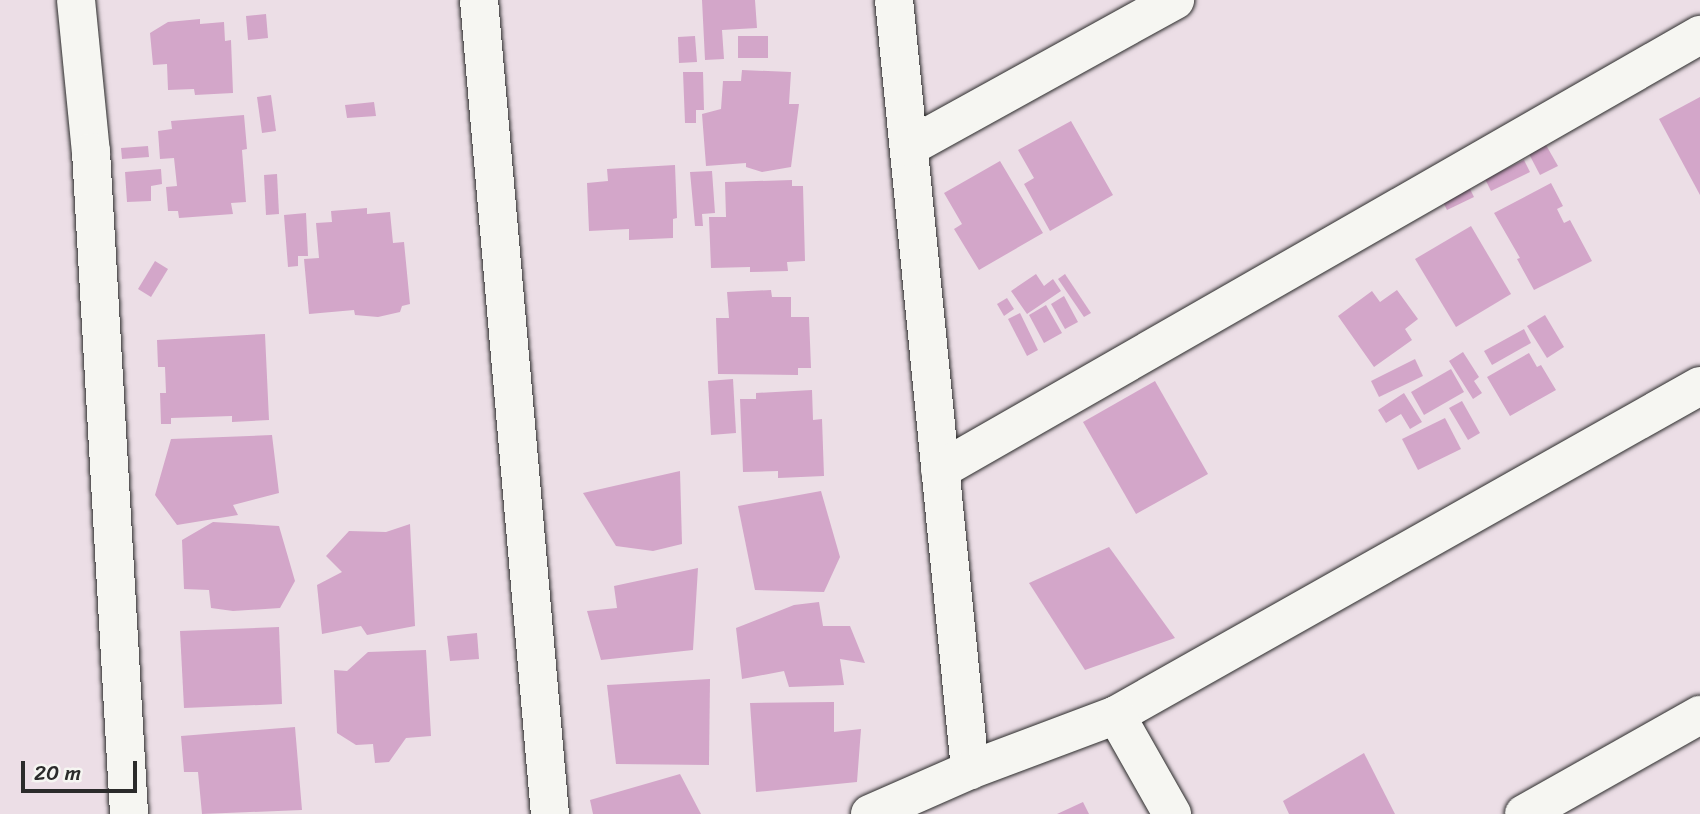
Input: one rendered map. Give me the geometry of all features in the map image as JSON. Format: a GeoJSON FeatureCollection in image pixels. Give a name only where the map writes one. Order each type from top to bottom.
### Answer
{"type":"FeatureCollection","features":[{"type":"Feature","properties":{"kind":"street"},"geometry":{"type":"LineString","coordinates":[[76,0],[91,152],[129,814]]}},
{"type":"Feature","properties":{"kind":"street"},"geometry":{"type":"LineString","coordinates":[[479,0],[550,814]]}},
{"type":"Feature","properties":{"kind":"street"},"geometry":{"type":"LineString","coordinates":[[894,0],[970,770]]}},
{"type":"Feature","properties":{"kind":"street"},"geometry":{"type":"LineString","coordinates":[[909,147],[1175,0]]}},
{"type":"Feature","properties":{"kind":"street"},"geometry":{"type":"LineString","coordinates":[[940,470],[1700,35]]}},
{"type":"Feature","properties":{"kind":"street"},"geometry":{"type":"LineString","coordinates":[[870,814],[970,770],[1116,715],[1700,386]]}},
{"type":"Feature","properties":{"kind":"street"},"geometry":{"type":"LineString","coordinates":[[1116,715],[1172,814]]}},
{"type":"Feature","properties":{"kind":"street"},"geometry":{"type":"LineString","coordinates":[[1524,814],[1700,715]]}},
{"type":"Feature","properties":{"kind":"building"},"geometry":{"type":"Polygon","coordinates":[[[702,0],[755,0],[757,28],[722,30],[724,59],[705,60],[702,0]]]}},
{"type":"Feature","properties":{"kind":"building"},"geometry":{"type":"Polygon","coordinates":[[[266,14],[268,38],[248,40],[246,16],[266,14]]]}},
{"type":"Feature","properties":{"kind":"building"},"geometry":{"type":"Polygon","coordinates":[[[200,19],[200,24],[224,22],[225,41],[231,40],[233,93],[195,95],[194,89],[168,90],[167,64],[153,65],[150,33],[168,22],[200,19]]]}},
{"type":"Feature","properties":{"kind":"building"},"geometry":{"type":"Polygon","coordinates":[[[695,36],[697,62],[679,63],[678,37],[695,36]]]}},
{"type":"Feature","properties":{"kind":"building"},"geometry":{"type":"Polygon","coordinates":[[[738,36],[768,36],[768,58],[738,58],[738,36]]]}},
{"type":"Feature","properties":{"kind":"building"},"geometry":{"type":"Polygon","coordinates":[[[742,70],[791,72],[789,104],[799,104],[791,167],[762,172],[746,167],[746,163],[706,166],[702,114],[721,109],[723,81],[741,81],[742,70]]]}},
{"type":"Feature","properties":{"kind":"building"},"geometry":{"type":"Polygon","coordinates":[[[683,72],[703,72],[704,110],[696,110],[696,123],[685,123],[683,72]]]}},
{"type":"Feature","properties":{"kind":"building"},"geometry":{"type":"Polygon","coordinates":[[[271,95],[276,131],[262,133],[257,97],[271,95]]]}},
{"type":"Feature","properties":{"kind":"building"},"geometry":{"type":"Polygon","coordinates":[[[1700,97],[1700,195],[1659,119],[1700,97]]]}},
{"type":"Feature","properties":{"kind":"building"},"geometry":{"type":"Polygon","coordinates":[[[374,102],[376,116],[347,118],[345,105],[374,102]]]}},
{"type":"Feature","properties":{"kind":"building"},"geometry":{"type":"Polygon","coordinates":[[[244,115],[247,149],[242,150],[246,202],[231,203],[233,214],[179,218],[178,211],[168,211],[166,187],[177,186],[174,158],[160,159],[158,131],[172,129],[171,121],[244,115]]]}},
{"type":"Feature","properties":{"kind":"building"},"geometry":{"type":"Polygon","coordinates":[[[1071,121],[1113,195],[1050,231],[1024,184],[1034,178],[1018,150],[1071,121]]]}},
{"type":"Feature","properties":{"kind":"building"},"geometry":{"type":"Polygon","coordinates":[[[1546,145],[1558,166],[1540,175],[1529,154],[1546,145]]]}},
{"type":"Feature","properties":{"kind":"building"},"geometry":{"type":"Polygon","coordinates":[[[148,146],[149,157],[122,159],[121,148],[148,146]]]}},
{"type":"Feature","properties":{"kind":"building"},"geometry":{"type":"Polygon","coordinates":[[[1524,160],[1530,172],[1491,191],[1485,179],[1524,160]]]}},
{"type":"Feature","properties":{"kind":"building"},"geometry":{"type":"Polygon","coordinates":[[[1000,161],[1043,233],[979,270],[954,229],[962,224],[944,193],[1000,161]]]}},
{"type":"Feature","properties":{"kind":"building"},"geometry":{"type":"Polygon","coordinates":[[[675,165],[677,218],[673,219],[673,238],[629,240],[629,229],[589,231],[587,183],[608,181],[607,169],[675,165]]]}},
{"type":"Feature","properties":{"kind":"building"},"geometry":{"type":"Polygon","coordinates":[[[161,169],[162,184],[151,186],[151,201],[127,202],[125,172],[161,169]]]}},
{"type":"Feature","properties":{"kind":"building"},"geometry":{"type":"Polygon","coordinates":[[[712,171],[715,213],[702,214],[703,226],[695,226],[690,172],[712,171]]]}},
{"type":"Feature","properties":{"kind":"building"},"geometry":{"type":"Polygon","coordinates":[[[277,174],[279,214],[266,215],[264,175],[277,174]]]}},
{"type":"Feature","properties":{"kind":"building"},"geometry":{"type":"Polygon","coordinates":[[[792,180],[792,186],[803,186],[805,261],[787,262],[788,271],[750,272],[750,267],[711,268],[709,217],[726,217],[725,182],[792,180]]]}},
{"type":"Feature","properties":{"kind":"building"},"geometry":{"type":"Polygon","coordinates":[[[1467,183],[1474,197],[1447,210],[1440,196],[1467,183]]]}},
{"type":"Feature","properties":{"kind":"building"},"geometry":{"type":"Polygon","coordinates":[[[1551,183],[1563,206],[1557,209],[1564,223],[1570,220],[1592,261],[1534,290],[1517,259],[1520,258],[1494,213],[1551,183]]]}},
{"type":"Feature","properties":{"kind":"building"},"geometry":{"type":"Polygon","coordinates":[[[367,208],[367,214],[390,212],[393,243],[404,242],[410,304],[402,306],[400,312],[378,317],[355,315],[354,310],[309,314],[304,259],[319,258],[316,223],[332,222],[331,211],[367,208]]]}},
{"type":"Feature","properties":{"kind":"building"},"geometry":{"type":"Polygon","coordinates":[[[306,213],[308,256],[298,256],[298,266],[288,267],[284,215],[306,213]]]}},
{"type":"Feature","properties":{"kind":"building"},"geometry":{"type":"Polygon","coordinates":[[[1471,226],[1511,294],[1456,327],[1415,259],[1471,226]]]}},
{"type":"Feature","properties":{"kind":"building"},"geometry":{"type":"Polygon","coordinates":[[[155,261],[168,269],[151,297],[138,289],[155,261]]]}},
{"type":"Feature","properties":{"kind":"building"},"geometry":{"type":"Polygon","coordinates":[[[1036,274],[1044,286],[1053,279],[1061,291],[1027,314],[1011,291],[1036,274]]]}},
{"type":"Feature","properties":{"kind":"building"},"geometry":{"type":"Polygon","coordinates":[[[1065,274],[1091,313],[1084,317],[1058,279],[1065,274]]]}},
{"type":"Feature","properties":{"kind":"building"},"geometry":{"type":"Polygon","coordinates":[[[771,290],[772,297],[791,297],[791,317],[809,317],[811,368],[798,368],[798,375],[718,374],[716,318],[729,318],[727,292],[771,290]]]}},
{"type":"Feature","properties":{"kind":"building"},"geometry":{"type":"Polygon","coordinates":[[[1397,290],[1418,319],[1405,329],[1412,340],[1374,367],[1338,316],[1372,291],[1380,302],[1397,290]]]}},
{"type":"Feature","properties":{"kind":"building"},"geometry":{"type":"Polygon","coordinates":[[[1064,296],[1078,322],[1065,329],[1051,304],[1064,296]]]}},
{"type":"Feature","properties":{"kind":"building"},"geometry":{"type":"Polygon","coordinates":[[[1007,298],[1014,309],[1004,316],[997,304],[1007,298]]]}},
{"type":"Feature","properties":{"kind":"building"},"geometry":{"type":"Polygon","coordinates":[[[1046,305],[1062,333],[1044,343],[1029,315],[1046,305]]]}},
{"type":"Feature","properties":{"kind":"building"},"geometry":{"type":"Polygon","coordinates":[[[1020,313],[1038,350],[1027,356],[1008,319],[1020,313]]]}},
{"type":"Feature","properties":{"kind":"building"},"geometry":{"type":"Polygon","coordinates":[[[1545,315],[1564,347],[1547,358],[1527,326],[1545,315]]]}},
{"type":"Feature","properties":{"kind":"building"},"geometry":{"type":"Polygon","coordinates":[[[1524,329],[1531,343],[1492,365],[1484,351],[1524,329]]]}},
{"type":"Feature","properties":{"kind":"building"},"geometry":{"type":"Polygon","coordinates":[[[265,334],[269,420],[232,422],[232,416],[171,418],[171,424],[161,424],[160,393],[166,393],[165,367],[158,367],[157,340],[265,334]]]}},
{"type":"Feature","properties":{"kind":"building"},"geometry":{"type":"Polygon","coordinates":[[[1463,352],[1479,377],[1474,381],[1482,393],[1473,399],[1449,361],[1463,352]]]}},
{"type":"Feature","properties":{"kind":"building"},"geometry":{"type":"Polygon","coordinates":[[[1529,353],[1537,367],[1541,365],[1556,390],[1510,416],[1487,377],[1529,353]]]}},
{"type":"Feature","properties":{"kind":"building"},"geometry":{"type":"Polygon","coordinates":[[[1415,359],[1423,376],[1379,397],[1371,381],[1415,359]]]}},
{"type":"Feature","properties":{"kind":"building"},"geometry":{"type":"Polygon","coordinates":[[[1451,369],[1464,392],[1424,415],[1411,392],[1451,369]]]}},
{"type":"Feature","properties":{"kind":"building"},"geometry":{"type":"Polygon","coordinates":[[[733,379],[736,433],[711,435],[708,381],[733,379]]]}},
{"type":"Feature","properties":{"kind":"building"},"geometry":{"type":"Polygon","coordinates":[[[1155,381],[1208,474],[1136,514],[1083,422],[1155,381]]]}},
{"type":"Feature","properties":{"kind":"building"},"geometry":{"type":"Polygon","coordinates":[[[812,390],[813,420],[822,419],[824,476],[778,478],[778,471],[743,472],[740,399],[756,399],[756,393],[812,390]]]}},
{"type":"Feature","properties":{"kind":"building"},"geometry":{"type":"Polygon","coordinates":[[[1404,393],[1422,422],[1410,429],[1401,414],[1386,423],[1378,410],[1404,393]]]}},
{"type":"Feature","properties":{"kind":"building"},"geometry":{"type":"Polygon","coordinates":[[[1462,401],[1480,433],[1468,440],[1449,408],[1462,401]]]}},
{"type":"Feature","properties":{"kind":"building"},"geometry":{"type":"Polygon","coordinates":[[[1445,418],[1461,449],[1418,470],[1402,439],[1445,418]]]}},
{"type":"Feature","properties":{"kind":"building"},"geometry":{"type":"Polygon","coordinates":[[[272,435],[279,493],[233,505],[238,515],[177,525],[155,495],[171,439],[272,435]]]}},
{"type":"Feature","properties":{"kind":"building"},"geometry":{"type":"Polygon","coordinates":[[[680,471],[682,544],[653,551],[616,546],[583,493],[680,471]]]}},
{"type":"Feature","properties":{"kind":"building"},"geometry":{"type":"Polygon","coordinates":[[[821,491],[840,557],[824,592],[755,590],[738,506],[821,491]]]}},
{"type":"Feature","properties":{"kind":"building"},"geometry":{"type":"Polygon","coordinates":[[[213,522],[279,526],[295,581],[280,608],[233,611],[211,608],[209,590],[184,589],[182,540],[213,522]]]}},
{"type":"Feature","properties":{"kind":"building"},"geometry":{"type":"Polygon","coordinates":[[[410,524],[415,626],[367,635],[361,626],[322,634],[317,585],[342,572],[326,556],[349,531],[386,532],[410,524]]]}},
{"type":"Feature","properties":{"kind":"building"},"geometry":{"type":"Polygon","coordinates":[[[1109,547],[1175,638],[1085,670],[1029,583],[1109,547]]]}},
{"type":"Feature","properties":{"kind":"building"},"geometry":{"type":"Polygon","coordinates":[[[698,568],[693,650],[601,660],[587,611],[617,608],[614,586],[698,568]]]}},
{"type":"Feature","properties":{"kind":"building"},"geometry":{"type":"Polygon","coordinates":[[[819,602],[823,626],[850,626],[865,663],[840,659],[844,685],[789,687],[784,671],[742,679],[736,628],[794,605],[819,602]]]}},
{"type":"Feature","properties":{"kind":"building"},"geometry":{"type":"Polygon","coordinates":[[[279,627],[282,704],[184,708],[180,631],[279,627]]]}},
{"type":"Feature","properties":{"kind":"building"},"geometry":{"type":"Polygon","coordinates":[[[477,633],[479,659],[450,661],[447,636],[477,633]]]}},
{"type":"Feature","properties":{"kind":"building"},"geometry":{"type":"Polygon","coordinates":[[[426,650],[431,736],[406,738],[389,762],[375,763],[373,744],[356,745],[337,733],[334,670],[347,671],[368,652],[426,650]]]}},
{"type":"Feature","properties":{"kind":"building"},"geometry":{"type":"Polygon","coordinates":[[[710,679],[709,765],[616,764],[607,685],[710,679]]]}},
{"type":"Feature","properties":{"kind":"building"},"geometry":{"type":"Polygon","coordinates":[[[834,702],[834,732],[861,729],[857,782],[756,792],[750,703],[834,702]]]}},
{"type":"Feature","properties":{"kind":"building"},"geometry":{"type":"Polygon","coordinates":[[[295,727],[302,810],[202,814],[198,772],[184,772],[181,736],[295,727]]]}},
{"type":"Feature","properties":{"kind":"building"},"geometry":{"type":"Polygon","coordinates":[[[1364,753],[1395,814],[1289,814],[1283,801],[1364,753]]]}},
{"type":"Feature","properties":{"kind":"building"},"geometry":{"type":"Polygon","coordinates":[[[680,774],[701,814],[593,814],[590,800],[680,774]]]}},
{"type":"Feature","properties":{"kind":"building"},"geometry":{"type":"Polygon","coordinates":[[[1083,802],[1089,814],[1057,814],[1083,802]]]}}]}
